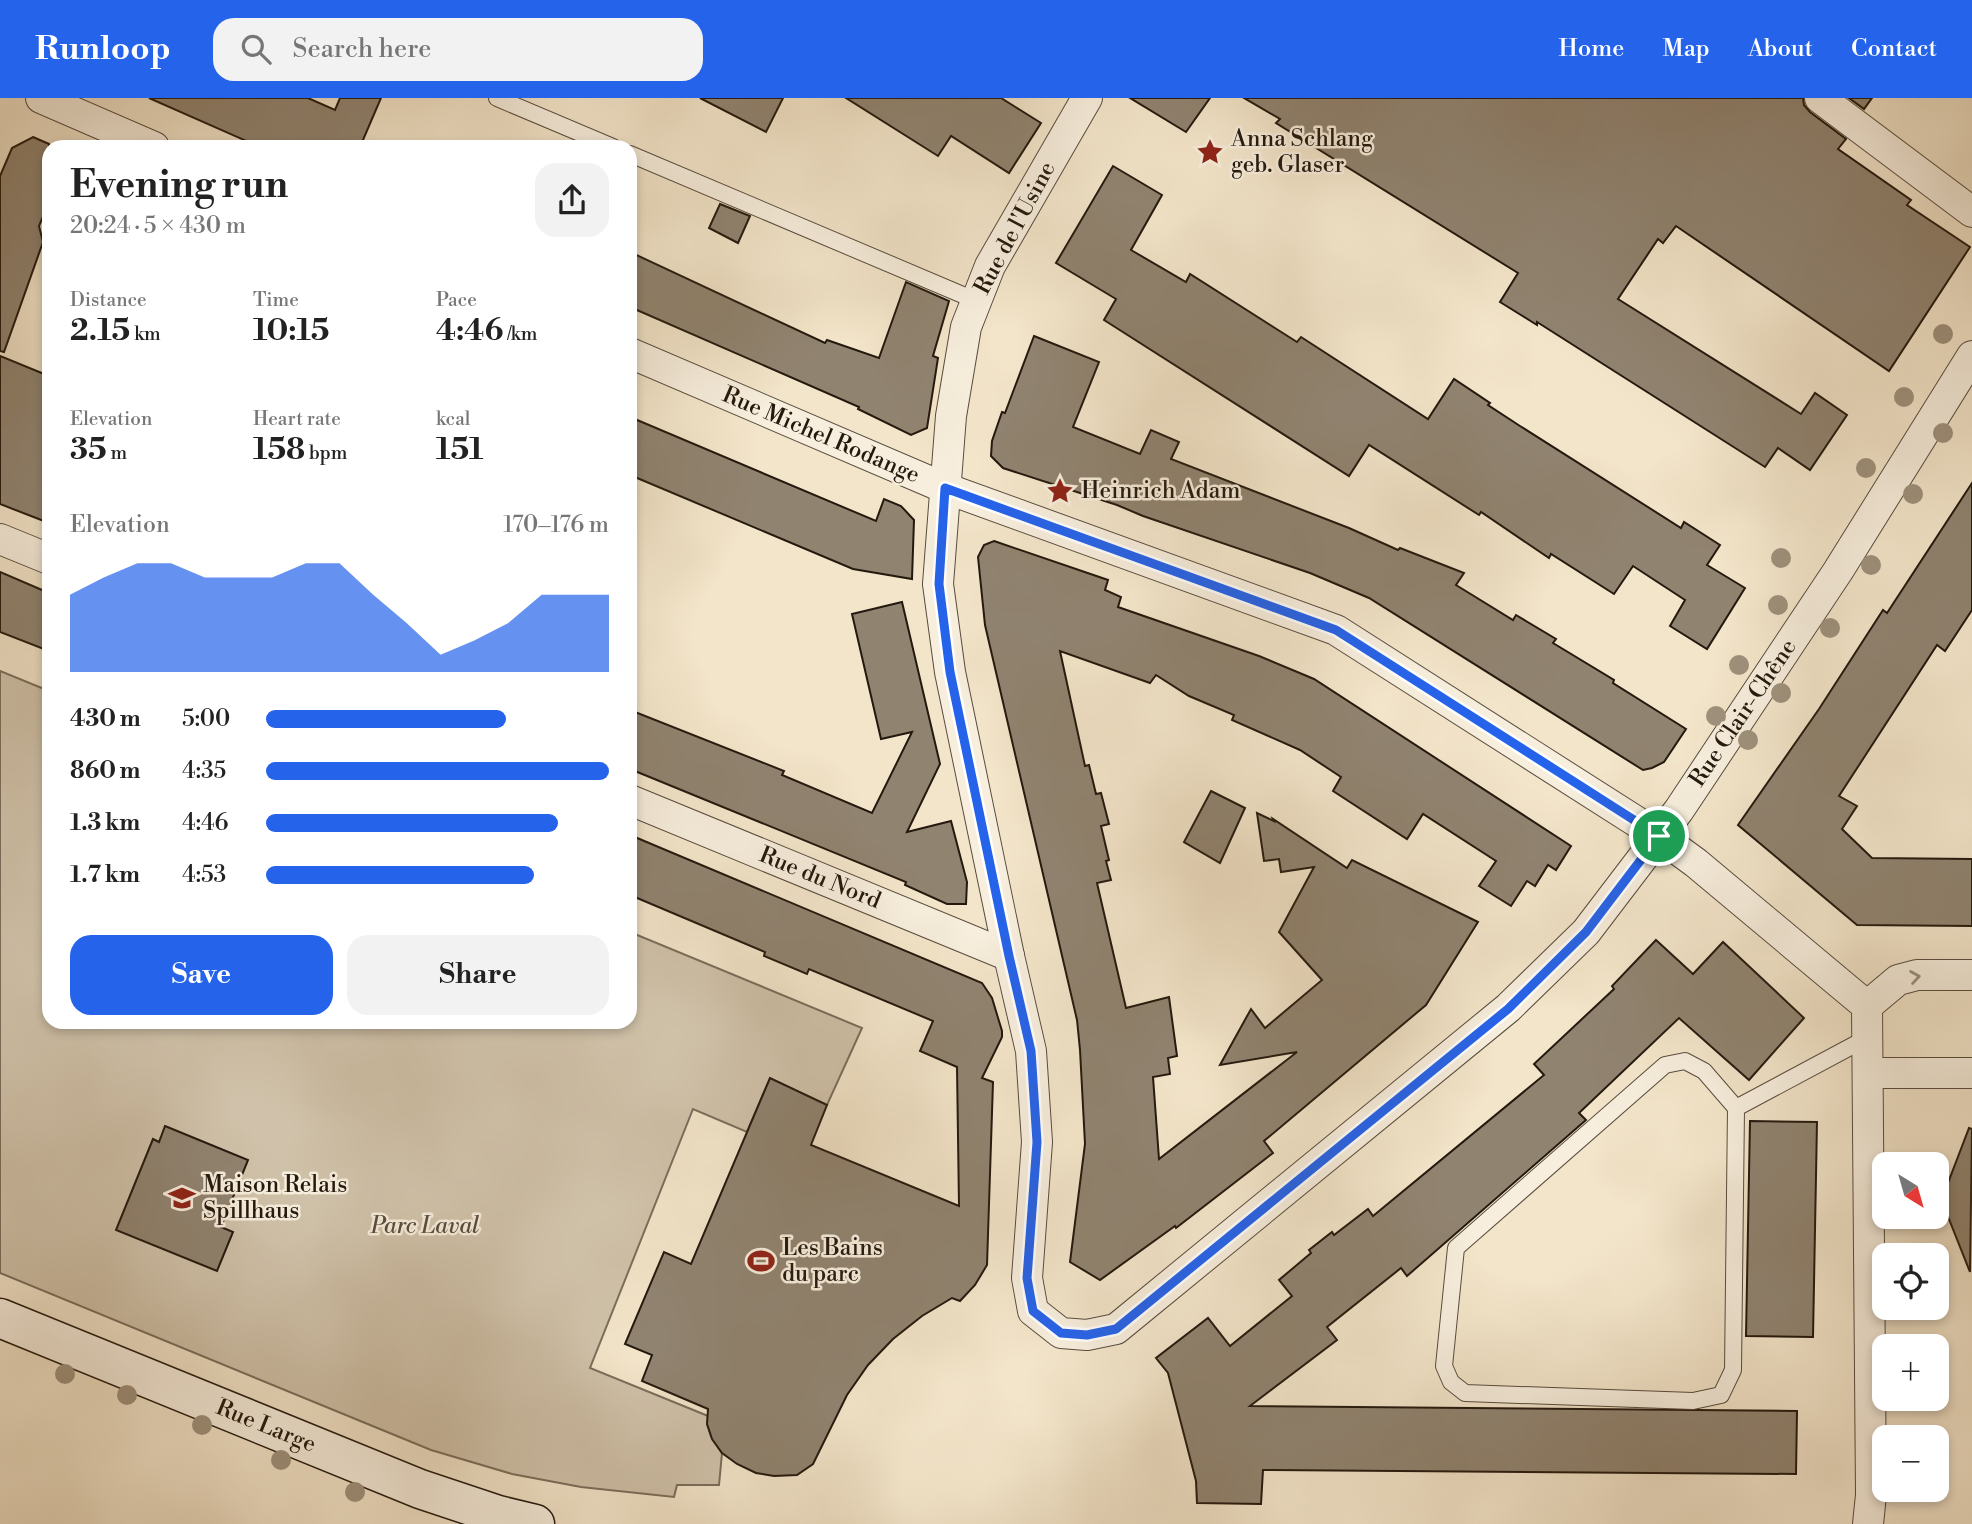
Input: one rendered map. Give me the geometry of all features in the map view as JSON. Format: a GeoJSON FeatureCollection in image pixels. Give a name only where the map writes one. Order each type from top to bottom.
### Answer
{"type":"FeatureCollection","features":[{"type":"Feature","properties":{"kind":"street"},"geometry":{"type":"LineString","coordinates":[[41,98],[139,140]]}},
{"type":"Feature","properties":{"kind":"street","name":"Rue de l'Usine"},"geometry":{"type":"LineString","coordinates":[[1087,98],[990,267],[966,327],[951,416],[939,584],[950,672],[1031,1051],[1037,1142],[1027,1278],[1033,1311],[1061,1333],[1087,1335],[1116,1329]]}},
{"type":"Feature","properties":{"kind":"street"},"geometry":{"type":"LineString","coordinates":[[1820,98],[1972,212]]}},
{"type":"Feature","properties":{"kind":"street","name":"Rue Michel Rodange"},"geometry":{"type":"LineString","coordinates":[[637,356],[945,488],[1336,630],[1659,836],[1696,863],[1867,1006]]}},
{"type":"Feature","properties":{"kind":"street","name":"Rue Clair-Chêne"},"geometry":{"type":"LineString","coordinates":[[1116,1329],[1508,1009],[1586,932],[1679,810],[1838,571],[1972,356]]}},
{"type":"Feature","properties":{"kind":"street"},"geometry":{"type":"LineString","coordinates":[[0,539],[42,556]]}},
{"type":"Feature","properties":{"kind":"street","name":"Rue du Nord"},"geometry":{"type":"LineString","coordinates":[[637,803],[1009,956]]}},
{"type":"Feature","properties":{"kind":"street"},"geometry":{"type":"LineString","coordinates":[[1868,1524],[1871,1481],[1867,1006],[1898,980],[1917,975],[1972,975]]}},
{"type":"Feature","properties":{"kind":"street"},"geometry":{"type":"LineString","coordinates":[[1868,1073],[1972,1073]]}},
{"type":"Feature","properties":{"kind":"street","name":"Rue Large"},"geometry":{"type":"LineString","coordinates":[[0,1318],[420,1489],[498,1515],[535,1524]]}},
{"type":"Feature","properties":{"kind":"lane"},"geometry":{"type":"LineString","coordinates":[[497,98],[596,140]]}},
{"type":"Feature","properties":{"kind":"lane"},"geometry":{"type":"LineString","coordinates":[[637,157],[976,301]]}},
{"type":"Feature","properties":{"kind":"lane"},"geometry":{"type":"LineString","coordinates":[[1736,1108],[1867,1038]]}},
{"type":"Feature","properties":{"kind":"lane"},"geometry":{"type":"LineString","coordinates":[[1685,1061],[1704,1071],[1736,1108],[1733,1370],[1721,1395],[1693,1401],[1465,1393],[1451,1382],[1444,1366],[1456,1248],[1665,1065],[1685,1061]]}},
{"type":"Feature","properties":{"kind":"green space","name":"Parc Laval"},"geometry":{"type":"Polygon","coordinates":[[[0,671],[42,688],[42,1029],[637,1029],[637,935],[862,1028],[827,1105],[770,1078],[747,1132],[693,1109],[590,1368],[708,1416],[709,1431],[722,1453],[719,1485],[677,1485],[674,1497],[581,1487],[512,1474],[431,1450],[0,1273],[0,671]]]}},
{"type":"Feature","properties":{"kind":"building"},"geometry":{"type":"Polygon","coordinates":[[[149,98],[308,98],[335,110],[340,98],[381,98],[363,140],[244,140],[149,98]]]}},
{"type":"Feature","properties":{"kind":"building"},"geometry":{"type":"Polygon","coordinates":[[[700,98],[783,98],[766,132],[700,98]]]}},
{"type":"Feature","properties":{"kind":"building"},"geometry":{"type":"Polygon","coordinates":[[[846,98],[1001,98],[1041,123],[1009,173],[951,136],[938,156],[846,98]]]}},
{"type":"Feature","properties":{"kind":"building"},"geometry":{"type":"Polygon","coordinates":[[[1130,98],[1210,98],[1186,132],[1130,98]]]}},
{"type":"Feature","properties":{"kind":"building"},"geometry":{"type":"Polygon","coordinates":[[[1244,98],[1803,98],[1804,105],[1810,112],[1846,139],[1838,149],[1911,200],[1907,205],[1970,247],[1889,371],[1676,226],[1663,243],[1658,239],[1618,299],[1801,414],[1815,393],[1847,415],[1810,470],[1778,448],[1765,467],[1537,322],[1537,325],[1500,302],[1518,273],[1276,123],[1280,119],[1244,98]]]}},
{"type":"Feature","properties":{"kind":"building"},"geometry":{"type":"Polygon","coordinates":[[[1849,98],[1872,98],[1864,109],[1849,98]]]}},
{"type":"Feature","properties":{"kind":"building"},"geometry":{"type":"Polygon","coordinates":[[[33,137],[42,141],[42,219],[39,226],[42,245],[4,352],[0,351],[0,176],[12,148],[33,137]]]}},
{"type":"Feature","properties":{"kind":"building"},"geometry":{"type":"Polygon","coordinates":[[[1113,166],[1162,195],[1131,250],[1186,282],[1190,274],[1297,342],[1301,337],[1428,419],[1454,379],[1490,403],[1488,405],[1681,528],[1684,522],[1720,545],[1707,565],[1745,588],[1707,649],[1670,626],[1685,600],[1633,566],[1614,594],[1551,554],[1549,558],[1481,512],[1479,515],[1369,445],[1349,476],[1104,320],[1116,299],[1056,263],[1113,166]]]}},
{"type":"Feature","properties":{"kind":"building"},"geometry":{"type":"Polygon","coordinates":[[[720,204],[750,216],[738,243],[709,228],[720,204]]]}},
{"type":"Feature","properties":{"kind":"building"},"geometry":{"type":"Polygon","coordinates":[[[637,255],[825,343],[827,340],[879,358],[906,282],[949,301],[933,356],[938,358],[927,428],[911,435],[858,409],[859,407],[637,310],[637,255]]]}},
{"type":"Feature","properties":{"kind":"building"},"geometry":{"type":"Polygon","coordinates":[[[1034,336],[1099,362],[1073,427],[1140,454],[1151,430],[1179,442],[1171,459],[1349,528],[1398,550],[1400,548],[1464,573],[1456,585],[1513,620],[1516,615],[1556,639],[1553,643],[1686,729],[1664,762],[1643,770],[1369,598],[1310,573],[1003,468],[991,456],[992,441],[1034,336]]]}},
{"type":"Feature","properties":{"kind":"building"},"geometry":{"type":"Polygon","coordinates":[[[0,356],[42,373],[42,520],[0,504],[0,356]]]}},
{"type":"Feature","properties":{"kind":"building"},"geometry":{"type":"Polygon","coordinates":[[[637,420],[876,521],[884,499],[901,506],[914,520],[912,579],[853,569],[637,478],[637,420]]]}},
{"type":"Feature","properties":{"kind":"building"},"geometry":{"type":"Polygon","coordinates":[[[1972,483],[1972,610],[1945,651],[1937,645],[1839,796],[1857,806],[1842,829],[1872,858],[1972,859],[1972,926],[1857,925],[1738,825],[1819,709],[1883,610],[1887,613],[1972,483]]]}},
{"type":"Feature","properties":{"kind":"building"},"geometry":{"type":"Polygon","coordinates":[[[994,541],[1108,580],[1105,590],[1121,597],[1118,607],[1259,656],[1314,679],[1571,846],[1556,870],[1548,865],[1535,886],[1527,881],[1511,906],[1479,886],[1496,861],[1423,814],[1407,839],[1333,791],[1341,777],[1300,750],[1232,720],[1234,715],[1189,696],[1156,675],[1150,683],[1060,651],[1085,766],[1089,765],[1096,794],[1101,793],[1109,824],[1101,826],[1111,880],[1097,883],[1126,1008],[1169,997],[1177,1056],[1168,1058],[1170,1074],[1153,1077],[1159,1159],[1297,1052],[1220,1065],[1251,1009],[1265,1028],[1322,980],[1279,932],[1314,867],[1281,872],[1279,859],[1264,861],[1257,813],[1274,821],[1273,819],[1347,868],[1352,860],[1478,922],[1426,1005],[1264,1141],[1273,1153],[1176,1228],[1175,1226],[1100,1280],[1070,1262],[1085,1144],[1077,1020],[985,625],[978,557],[984,545],[994,541]]]}},
{"type":"Feature","properties":{"kind":"building"},"geometry":{"type":"Polygon","coordinates":[[[0,572],[42,590],[42,648],[0,632],[0,572]]]}},
{"type":"Feature","properties":{"kind":"building"},"geometry":{"type":"Polygon","coordinates":[[[902,602],[940,764],[907,832],[951,821],[967,882],[966,904],[947,904],[905,885],[906,882],[637,772],[637,713],[784,771],[782,775],[872,813],[912,732],[881,739],[852,614],[902,602]]]}},
{"type":"Feature","properties":{"kind":"building"},"geometry":{"type":"Polygon","coordinates":[[[1211,791],[1245,808],[1220,863],[1184,842],[1211,791]]]}},
{"type":"Feature","properties":{"kind":"building"},"geometry":{"type":"Polygon","coordinates":[[[637,838],[982,983],[992,998],[1002,1031],[1002,1037],[982,1078],[993,1082],[987,1265],[975,1285],[960,1301],[952,1298],[922,1316],[893,1339],[868,1365],[847,1395],[813,1464],[797,1475],[774,1476],[756,1473],[722,1453],[712,1439],[707,1424],[708,1409],[642,1381],[652,1355],[625,1344],[664,1252],[691,1264],[770,1078],[827,1105],[811,1145],[959,1206],[957,1067],[920,1051],[933,1021],[809,969],[807,974],[764,956],[765,952],[637,898],[637,838]]]}},
{"type":"Feature","properties":{"kind":"building"},"geometry":{"type":"Polygon","coordinates":[[[1656,940],[1693,974],[1723,942],[1804,1018],[1749,1080],[1679,1018],[1579,1113],[1586,1120],[1407,1276],[1401,1268],[1327,1327],[1337,1340],[1250,1406],[1797,1411],[1796,1474],[1263,1470],[1261,1504],[1197,1503],[1196,1481],[1168,1373],[1156,1358],[1208,1318],[1230,1346],[1292,1296],[1279,1280],[1311,1253],[1309,1250],[1368,1209],[1373,1216],[1544,1075],[1534,1064],[1614,989],[1612,986],[1656,940]]]}},
{"type":"Feature","properties":{"kind":"building"},"geometry":{"type":"Polygon","coordinates":[[[1750,1121],[1817,1122],[1813,1337],[1746,1336],[1750,1121]]]}},
{"type":"Feature","properties":{"kind":"building"},"geometry":{"type":"Polygon","coordinates":[[[165,1126],[248,1160],[221,1227],[233,1232],[217,1271],[116,1230],[153,1139],[159,1142],[165,1126]]]}},
{"type":"Feature","properties":{"kind":"building"},"geometry":{"type":"Polygon","coordinates":[[[1969,1128],[1972,1129],[1970,1272],[1950,1222],[1950,1178],[1969,1128]]]}},
{"type":"Feature","properties":{"kind":"place","name":"Anna Schlang geb. Glaser"},"geometry":{"type":"Point","coordinates":[1210,152]}},
{"type":"Feature","properties":{"kind":"place","name":"Heinrich Adam"},"geometry":{"type":"Point","coordinates":[1060,491]}},
{"type":"Feature","properties":{"kind":"place","name":"Maison Relais Spillhaus"},"geometry":{"type":"Point","coordinates":[182,1198]}},
{"type":"Feature","properties":{"kind":"place","name":"Les Bains du parc"},"geometry":{"type":"Point","coordinates":[761,1261]}},
{"type":"Feature","properties":{"kind":"route"},"geometry":{"type":"LineString","coordinates":[[945,488],[1336,630],[1659,836],[1586,932],[1508,1009],[1116,1329],[1087,1335],[1061,1333],[1033,1311],[1027,1278],[1037,1142],[1031,1051],[950,672],[939,584],[945,488]]}}]}
